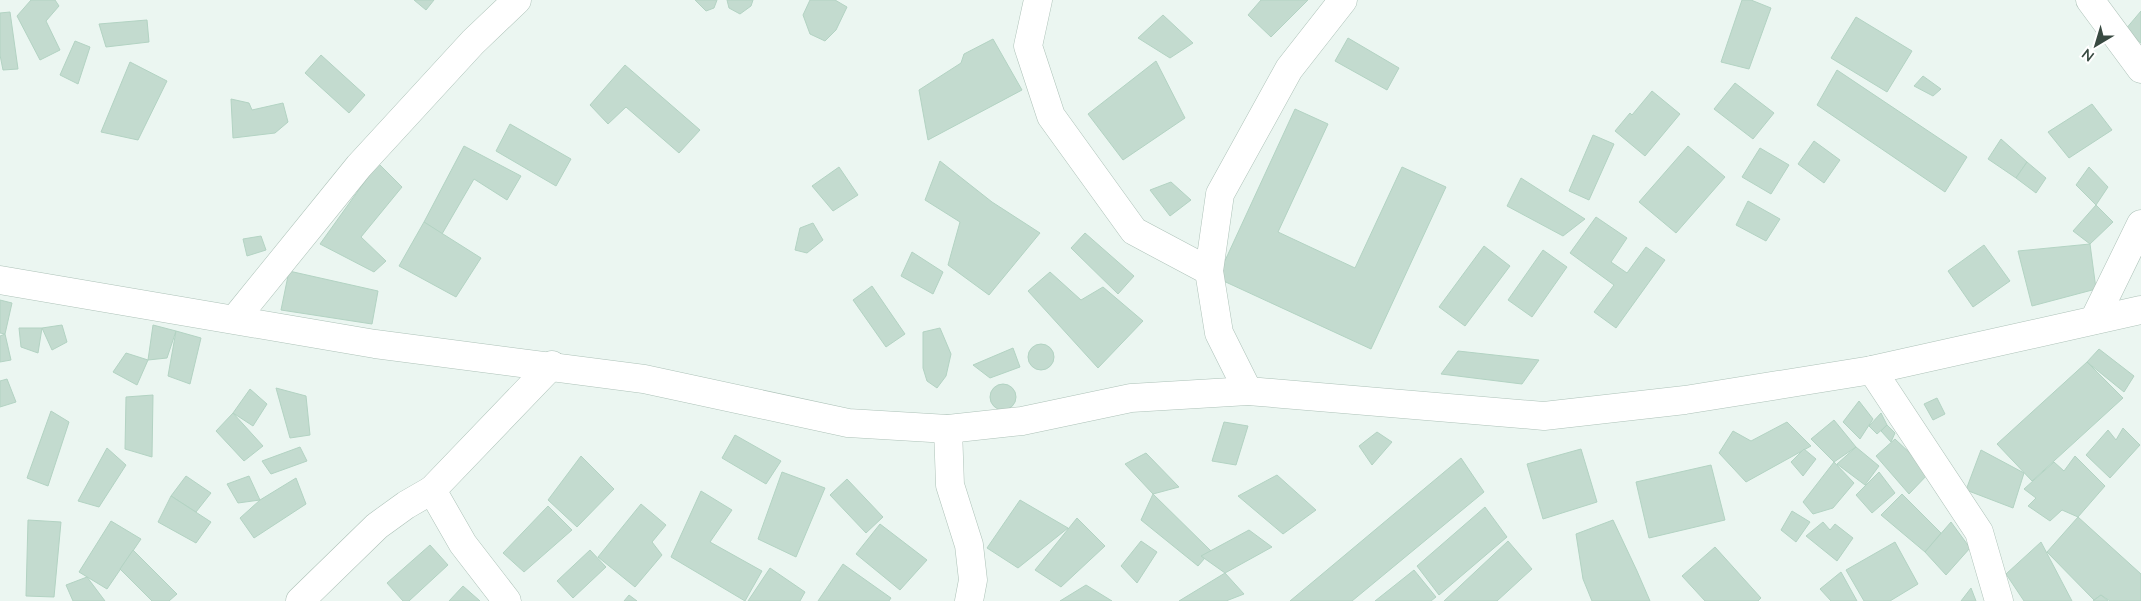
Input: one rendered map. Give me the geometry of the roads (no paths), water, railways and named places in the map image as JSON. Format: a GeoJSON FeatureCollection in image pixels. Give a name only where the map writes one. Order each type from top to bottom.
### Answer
{"type":"FeatureCollection","features":[{"type":"Feature","properties":{"kind":"street"},"geometry":{"type":"LineString","coordinates":[[235,319],[359,166],[473,42],[517,0]]}},
{"type":"Feature","properties":{"kind":"street"},"geometry":{"type":"LineString","coordinates":[[1038,0],[1028,46],[1051,116],[1134,231],[1209,271]]}},
{"type":"Feature","properties":{"kind":"street"},"geometry":{"type":"LineString","coordinates":[[1248,391],[1219,332],[1209,271],[1220,194],[1288,69],[1343,0]]}},
{"type":"Feature","properties":{"kind":"street"},"geometry":{"type":"LineString","coordinates":[[2090,0],[2141,69]]}},
{"type":"Feature","properties":{"kind":"street"},"geometry":{"type":"LineString","coordinates":[[2094,320],[2141,224]]}},
{"type":"Feature","properties":{"kind":"street"},"geometry":{"type":"LineString","coordinates":[[0,280],[375,344],[644,378],[848,422],[948,429],[1022,420],[1131,398],[1248,391],[1544,416],[1685,400],[1872,370],[2141,310]]}},
{"type":"Feature","properties":{"kind":"street"},"geometry":{"type":"LineString","coordinates":[[300,601],[377,526],[406,505],[432,490],[552,366]]}},
{"type":"Feature","properties":{"kind":"street"},"geometry":{"type":"LineString","coordinates":[[1872,370],[1979,532],[1999,601]]}},
{"type":"Feature","properties":{"kind":"street"},"geometry":{"type":"LineString","coordinates":[[948,429],[950,485],[969,545],[973,580],[969,601]]}},
{"type":"Feature","properties":{"kind":"street"},"geometry":{"type":"LineString","coordinates":[[432,490],[462,544],[507,601]]}}]}
